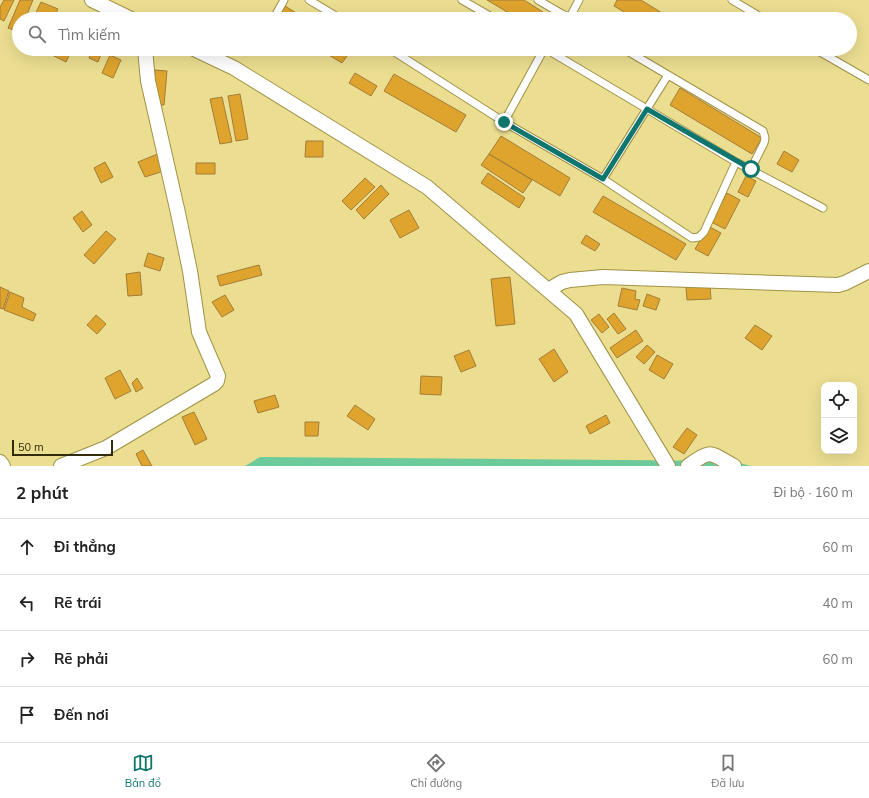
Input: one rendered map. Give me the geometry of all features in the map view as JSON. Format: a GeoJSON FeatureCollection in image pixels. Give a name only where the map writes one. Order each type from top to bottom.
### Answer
{"type":"FeatureCollection","features":[{"type":"Feature","properties":{"kind":"street"},"geometry":{"type":"LineString","coordinates":[[92,0],[117,12]]}},
{"type":"Feature","properties":{"kind":"street"},"geometry":{"type":"LineString","coordinates":[[61,466],[106,448],[217,381],[218,376],[200,332],[190,271],[148,81],[145,56]]}},
{"type":"Feature","properties":{"kind":"street"},"geometry":{"type":"LineString","coordinates":[[209,56],[234,68],[427,187],[576,314],[668,466]]}},
{"type":"Feature","properties":{"kind":"street"},"geometry":{"type":"LineString","coordinates":[[548,290],[562,282],[570,280],[603,277],[830,286],[845,283],[869,271]]}},
{"type":"Feature","properties":{"kind":"street"},"geometry":{"type":"LineString","coordinates":[[688,466],[702,456],[709,454],[716,455],[734,466]]}},
{"type":"Feature","properties":{"kind":"street"},"geometry":{"type":"LineString","coordinates":[[0,462],[3,466]]}},
{"type":"Feature","properties":{"kind":"lane"},"geometry":{"type":"LineString","coordinates":[[277,12],[284,0]]}},
{"type":"Feature","properties":{"kind":"lane"},"geometry":{"type":"LineString","coordinates":[[309,0],[329,12]]}},
{"type":"Feature","properties":{"kind":"lane"},"geometry":{"type":"LineString","coordinates":[[462,0],[483,12]]}},
{"type":"Feature","properties":{"kind":"lane"},"geometry":{"type":"LineString","coordinates":[[538,0],[554,12]]}},
{"type":"Feature","properties":{"kind":"lane"},"geometry":{"type":"LineString","coordinates":[[574,12],[579,0]]}},
{"type":"Feature","properties":{"kind":"lane"},"geometry":{"type":"LineString","coordinates":[[732,0],[752,12]]}},
{"type":"Feature","properties":{"kind":"lane"},"geometry":{"type":"LineString","coordinates":[[401,56],[504,122],[603,179],[692,238],[700,237],[704,232],[736,162]]}},
{"type":"Feature","properties":{"kind":"lane"},"geometry":{"type":"LineString","coordinates":[[504,122],[541,56]]}},
{"type":"Feature","properties":{"kind":"lane"},"geometry":{"type":"LineString","coordinates":[[557,56],[736,162],[823,208]]}},
{"type":"Feature","properties":{"kind":"lane"},"geometry":{"type":"LineString","coordinates":[[636,56],[763,131],[765,138],[764,143],[751,169]]}},
{"type":"Feature","properties":{"kind":"lane"},"geometry":{"type":"LineString","coordinates":[[827,56],[869,80]]}},
{"type":"Feature","properties":{"kind":"lane"},"geometry":{"type":"LineString","coordinates":[[603,179],[668,75]]}},
{"type":"Feature","properties":{"kind":"green space"},"geometry":{"type":"Polygon","coordinates":[[[260,457],[732,461],[751,466],[245,466],[260,457]]]}},
{"type":"Feature","properties":{"kind":"building"},"geometry":{"type":"Polygon","coordinates":[[[4,0],[14,0],[4,21],[0,19],[0,7],[4,0]]]}},
{"type":"Feature","properties":{"kind":"building"},"geometry":{"type":"Polygon","coordinates":[[[20,0],[33,0],[28,12],[15,12],[20,0]]]}},
{"type":"Feature","properties":{"kind":"building"},"geometry":{"type":"Polygon","coordinates":[[[487,0],[524,0],[543,12],[507,12],[487,0]]]}},
{"type":"Feature","properties":{"kind":"building"},"geometry":{"type":"Polygon","coordinates":[[[617,0],[641,0],[660,12],[624,12],[614,6],[617,0]]]}},
{"type":"Feature","properties":{"kind":"building"},"geometry":{"type":"Polygon","coordinates":[[[41,2],[58,9],[56,12],[36,12],[41,2]]]}},
{"type":"Feature","properties":{"kind":"building"},"geometry":{"type":"Polygon","coordinates":[[[285,6],[295,12],[282,12],[285,6]]]}},
{"type":"Feature","properties":{"kind":"building"},"geometry":{"type":"Polygon","coordinates":[[[12,19],[12,29],[8,28],[12,19]]]}},
{"type":"Feature","properties":{"kind":"building"},"geometry":{"type":"Polygon","coordinates":[[[54,56],[69,56],[66,62],[54,56]]]}},
{"type":"Feature","properties":{"kind":"building"},"geometry":{"type":"Polygon","coordinates":[[[90,56],[100,56],[98,62],[89,58],[90,56]]]}},
{"type":"Feature","properties":{"kind":"building"},"geometry":{"type":"Polygon","coordinates":[[[110,56],[121,60],[113,78],[102,73],[110,56]]]}},
{"type":"Feature","properties":{"kind":"building"},"geometry":{"type":"Polygon","coordinates":[[[330,56],[347,56],[342,63],[330,56]]]}},
{"type":"Feature","properties":{"kind":"building"},"geometry":{"type":"Polygon","coordinates":[[[155,70],[167,71],[164,105],[152,105],[155,70]]]}},
{"type":"Feature","properties":{"kind":"building"},"geometry":{"type":"Polygon","coordinates":[[[355,73],[377,86],[371,96],[349,83],[355,73]]]}},
{"type":"Feature","properties":{"kind":"building"},"geometry":{"type":"Polygon","coordinates":[[[394,74],[466,115],[456,132],[384,91],[394,74]]]}},
{"type":"Feature","properties":{"kind":"building"},"geometry":{"type":"Polygon","coordinates":[[[680,88],[762,138],[752,154],[670,105],[680,88]]]}},
{"type":"Feature","properties":{"kind":"building"},"geometry":{"type":"Polygon","coordinates":[[[240,94],[248,139],[236,141],[228,96],[240,94]]]}},
{"type":"Feature","properties":{"kind":"building"},"geometry":{"type":"Polygon","coordinates":[[[222,97],[232,142],[220,144],[210,99],[222,97]]]}},
{"type":"Feature","properties":{"kind":"building"},"geometry":{"type":"Polygon","coordinates":[[[501,136],[570,178],[560,196],[489,154],[501,136]]]}},
{"type":"Feature","properties":{"kind":"building"},"geometry":{"type":"Polygon","coordinates":[[[306,141],[323,141],[323,157],[305,157],[306,141]]]}},
{"type":"Feature","properties":{"kind":"building"},"geometry":{"type":"Polygon","coordinates":[[[784,151],[799,160],[792,172],[777,164],[784,151]]]}},
{"type":"Feature","properties":{"kind":"building"},"geometry":{"type":"Polygon","coordinates":[[[160,153],[167,170],[145,177],[138,162],[160,153]]]}},
{"type":"Feature","properties":{"kind":"building"},"geometry":{"type":"Polygon","coordinates":[[[489,154],[532,180],[523,193],[481,165],[489,154]]]}},
{"type":"Feature","properties":{"kind":"building"},"geometry":{"type":"Polygon","coordinates":[[[105,162],[113,177],[101,183],[94,168],[105,162]]]}},
{"type":"Feature","properties":{"kind":"building"},"geometry":{"type":"Polygon","coordinates":[[[196,163],[215,163],[215,174],[196,174],[196,163]]]}},
{"type":"Feature","properties":{"kind":"building"},"geometry":{"type":"Polygon","coordinates":[[[488,173],[525,198],[519,208],[481,183],[488,173]]]}},
{"type":"Feature","properties":{"kind":"building"},"geometry":{"type":"Polygon","coordinates":[[[746,176],[756,181],[748,197],[738,192],[746,176]]]}},
{"type":"Feature","properties":{"kind":"building"},"geometry":{"type":"Polygon","coordinates":[[[365,178],[375,187],[351,210],[342,201],[365,178]]]}},
{"type":"Feature","properties":{"kind":"building"},"geometry":{"type":"Polygon","coordinates":[[[381,185],[389,194],[364,219],[356,210],[381,185]]]}},
{"type":"Feature","properties":{"kind":"building"},"geometry":{"type":"Polygon","coordinates":[[[727,193],[740,200],[725,229],[711,222],[727,193]]]}},
{"type":"Feature","properties":{"kind":"building"},"geometry":{"type":"Polygon","coordinates":[[[603,196],[686,244],[676,260],[593,212],[603,196]]]}},
{"type":"Feature","properties":{"kind":"building"},"geometry":{"type":"Polygon","coordinates":[[[409,210],[419,228],[400,238],[390,220],[409,210]]]}},
{"type":"Feature","properties":{"kind":"building"},"geometry":{"type":"Polygon","coordinates":[[[82,211],[92,225],[83,232],[73,218],[82,211]]]}},
{"type":"Feature","properties":{"kind":"building"},"geometry":{"type":"Polygon","coordinates":[[[708,226],[721,233],[708,256],[695,249],[708,226]]]}},
{"type":"Feature","properties":{"kind":"building"},"geometry":{"type":"Polygon","coordinates":[[[106,231],[116,239],[94,264],[84,255],[106,231]]]}},
{"type":"Feature","properties":{"kind":"building"},"geometry":{"type":"Polygon","coordinates":[[[586,235],[600,244],[595,251],[581,243],[586,235]]]}},
{"type":"Feature","properties":{"kind":"building"},"geometry":{"type":"Polygon","coordinates":[[[148,253],[164,258],[160,271],[144,266],[148,253]]]}},
{"type":"Feature","properties":{"kind":"building"},"geometry":{"type":"Polygon","coordinates":[[[259,265],[262,275],[220,286],[217,276],[259,265]]]}},
{"type":"Feature","properties":{"kind":"building"},"geometry":{"type":"Polygon","coordinates":[[[140,272],[142,295],[128,296],[126,274],[140,272]]]}},
{"type":"Feature","properties":{"kind":"building"},"geometry":{"type":"Polygon","coordinates":[[[510,277],[515,324],[496,326],[491,279],[510,277]]]}},
{"type":"Feature","properties":{"kind":"building"},"geometry":{"type":"Polygon","coordinates":[[[710,286],[711,299],[687,300],[686,287],[710,286]]]}},
{"type":"Feature","properties":{"kind":"building"},"geometry":{"type":"Polygon","coordinates":[[[0,287],[9,291],[3,309],[0,308],[0,287]]]}},
{"type":"Feature","properties":{"kind":"building"},"geometry":{"type":"Polygon","coordinates":[[[622,288],[636,291],[635,299],[640,300],[637,310],[618,306],[622,288]]]}},
{"type":"Feature","properties":{"kind":"building"},"geometry":{"type":"Polygon","coordinates":[[[10,292],[24,298],[22,307],[36,314],[33,321],[4,310],[10,292]]]}},
{"type":"Feature","properties":{"kind":"building"},"geometry":{"type":"Polygon","coordinates":[[[647,294],[660,299],[656,310],[643,306],[647,294]]]}},
{"type":"Feature","properties":{"kind":"building"},"geometry":{"type":"Polygon","coordinates":[[[225,295],[234,310],[222,317],[212,302],[225,295]]]}},
{"type":"Feature","properties":{"kind":"building"},"geometry":{"type":"Polygon","coordinates":[[[614,313],[626,329],[618,334],[607,319],[614,313]]]}},
{"type":"Feature","properties":{"kind":"building"},"geometry":{"type":"Polygon","coordinates":[[[599,314],[609,327],[602,333],[591,320],[599,314]]]}},
{"type":"Feature","properties":{"kind":"building"},"geometry":{"type":"Polygon","coordinates":[[[96,315],[106,324],[97,334],[87,325],[96,315]]]}},
{"type":"Feature","properties":{"kind":"building"},"geometry":{"type":"Polygon","coordinates":[[[755,325],[772,336],[762,350],[745,338],[755,325]]]}},
{"type":"Feature","properties":{"kind":"building"},"geometry":{"type":"Polygon","coordinates":[[[636,330],[643,341],[617,358],[610,348],[636,330]]]}},
{"type":"Feature","properties":{"kind":"building"},"geometry":{"type":"Polygon","coordinates":[[[647,345],[655,352],[644,364],[636,357],[647,345]]]}},
{"type":"Feature","properties":{"kind":"building"},"geometry":{"type":"Polygon","coordinates":[[[554,349],[568,372],[554,382],[539,359],[554,349]]]}},
{"type":"Feature","properties":{"kind":"building"},"geometry":{"type":"Polygon","coordinates":[[[469,350],[476,366],[461,372],[454,356],[469,350]]]}},
{"type":"Feature","properties":{"kind":"building"},"geometry":{"type":"Polygon","coordinates":[[[657,355],[673,364],[664,379],[649,370],[657,355]]]}},
{"type":"Feature","properties":{"kind":"building"},"geometry":{"type":"Polygon","coordinates":[[[120,370],[131,391],[115,399],[105,378],[120,370]]]}},
{"type":"Feature","properties":{"kind":"building"},"geometry":{"type":"Polygon","coordinates":[[[421,376],[442,377],[441,395],[420,394],[421,376]]]}},
{"type":"Feature","properties":{"kind":"building"},"geometry":{"type":"Polygon","coordinates":[[[137,378],[143,388],[136,392],[132,383],[137,378]]]}},
{"type":"Feature","properties":{"kind":"building"},"geometry":{"type":"Polygon","coordinates":[[[275,395],[279,407],[258,413],[254,401],[275,395]]]}},
{"type":"Feature","properties":{"kind":"building"},"geometry":{"type":"Polygon","coordinates":[[[355,405],[375,419],[368,430],[347,416],[355,405]]]}},
{"type":"Feature","properties":{"kind":"building"},"geometry":{"type":"Polygon","coordinates":[[[194,412],[207,439],[195,445],[182,417],[194,412]]]}},
{"type":"Feature","properties":{"kind":"building"},"geometry":{"type":"Polygon","coordinates":[[[606,415],[610,423],[590,434],[586,426],[606,415]]]}},
{"type":"Feature","properties":{"kind":"building"},"geometry":{"type":"Polygon","coordinates":[[[305,422],[319,422],[318,436],[305,436],[305,422]]]}},
{"type":"Feature","properties":{"kind":"building"},"geometry":{"type":"Polygon","coordinates":[[[687,428],[697,435],[684,454],[673,447],[687,428]]]}},
{"type":"Feature","properties":{"kind":"building"},"geometry":{"type":"Polygon","coordinates":[[[143,450],[152,466],[142,466],[136,454],[143,450]]]}},
{"type":"Feature","properties":{"kind":"route"},"geometry":{"type":"LineString","coordinates":[[504,122],[603,179],[647,109],[736,162],[751,169]]}}]}
